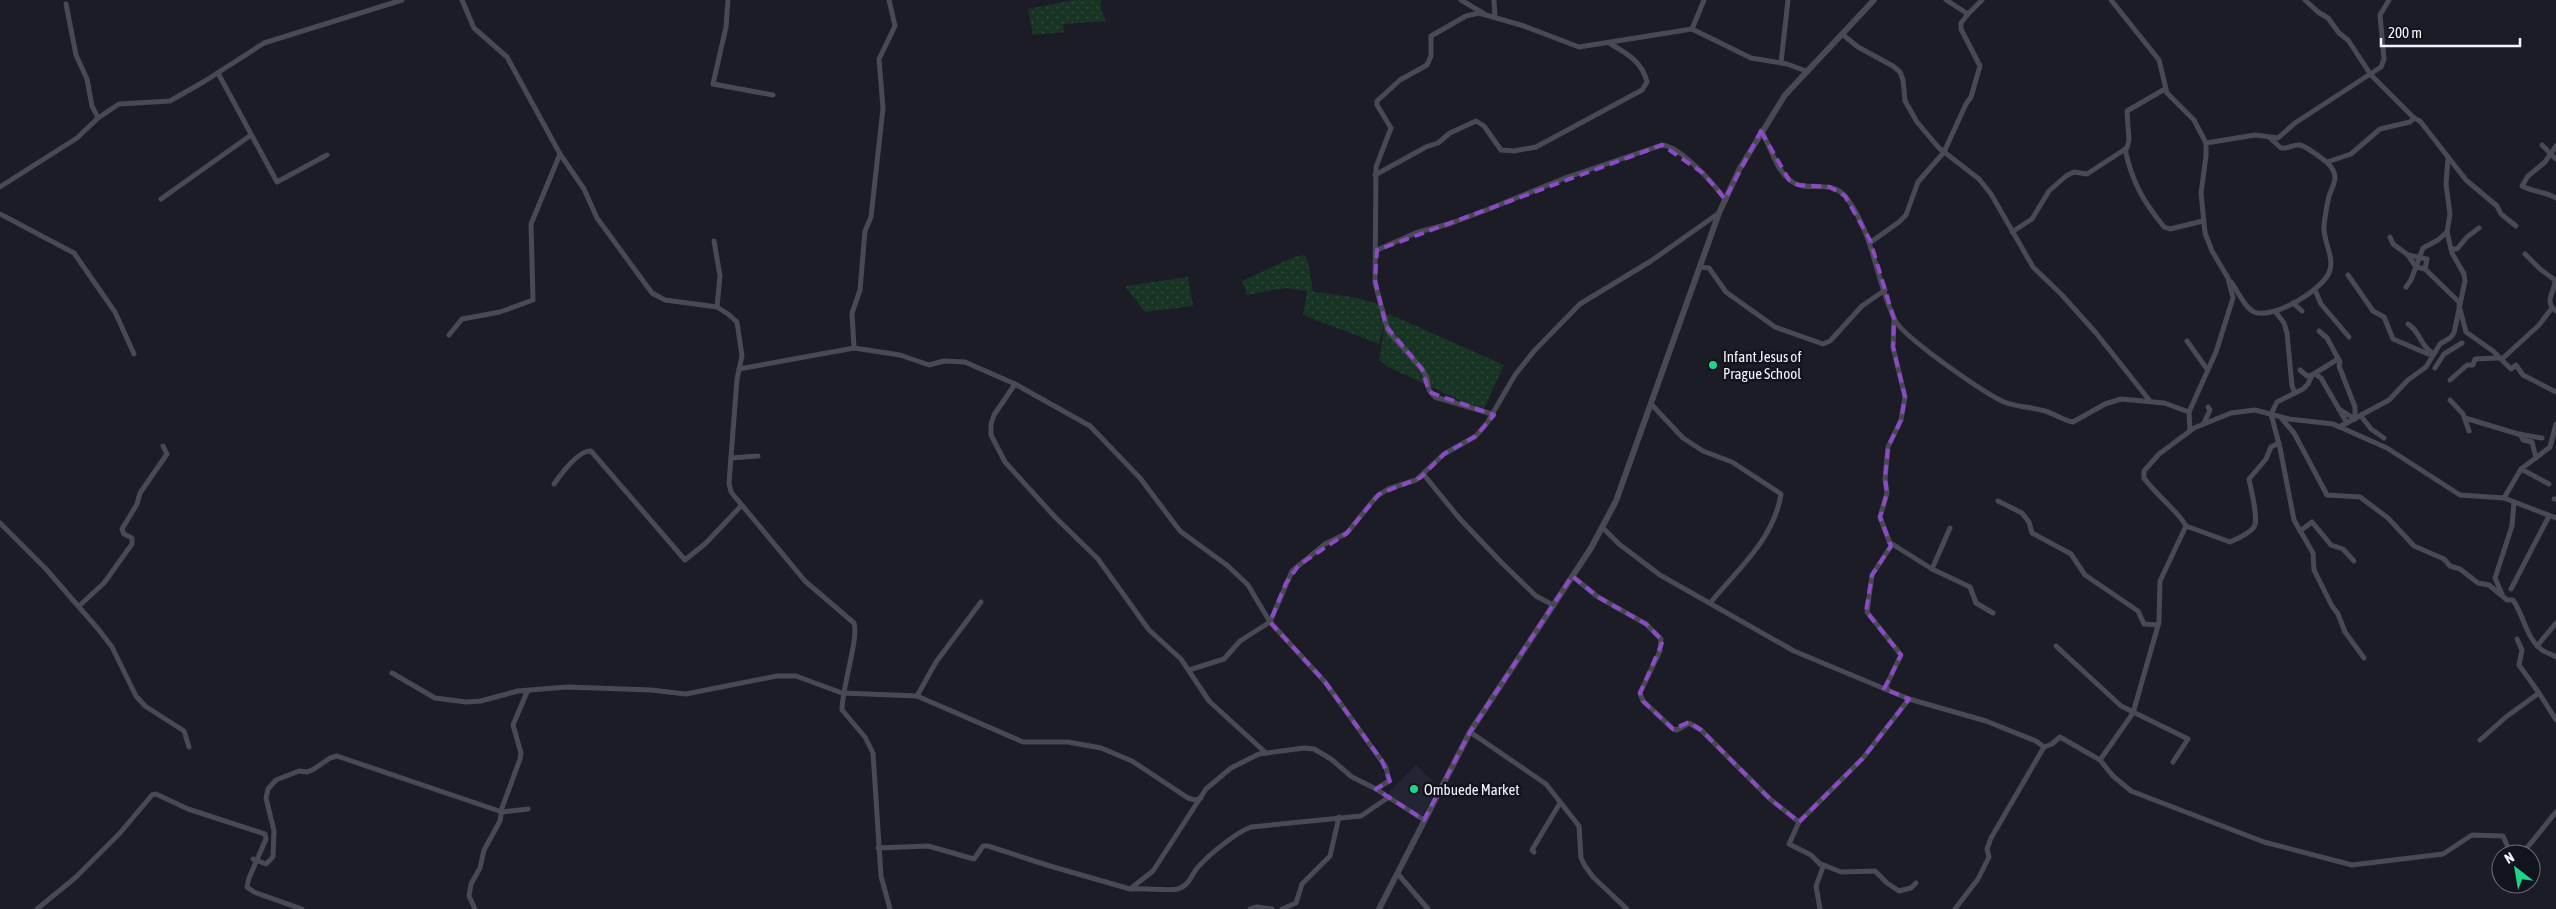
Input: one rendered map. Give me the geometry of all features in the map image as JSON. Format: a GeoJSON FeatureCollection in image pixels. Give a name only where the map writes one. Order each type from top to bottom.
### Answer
{"type":"FeatureCollection","features":[{"type":"Feature","properties":{"kind":"street"},"geometry":{"type":"LineString","coordinates":[[0,187],[77,138],[98,118],[123,103],[170,101],[218,74],[268,42],[390,6],[402,0]]}},
{"type":"Feature","properties":{"kind":"street"},"geometry":{"type":"LineString","coordinates":[[462,0],[474,28],[507,57],[560,154],[584,189],[602,225],[652,293],[665,300],[717,307],[733,317],[739,329],[742,356],[739,368],[731,458],[730,492],[804,581],[854,623],[854,641],[842,693],[842,710],[865,737],[873,753],[881,876],[890,909]]}},
{"type":"Feature","properties":{"kind":"street"},"geometry":{"type":"LineString","coordinates":[[728,0],[726,27],[713,84],[773,95]]}},
{"type":"Feature","properties":{"kind":"street"},"geometry":{"type":"LineString","coordinates":[[854,348],[852,313],[861,285],[865,231],[870,218],[882,117],[879,59],[895,26],[889,0]]}},
{"type":"Feature","properties":{"kind":"street"},"geometry":{"type":"LineString","coordinates":[[1461,0],[1486,14],[1531,28],[1579,47],[1609,43],[1631,37],[1692,29],[1750,58],[1781,63],[1806,71]]}},
{"type":"Feature","properties":{"kind":"street"},"geometry":{"type":"LineString","coordinates":[[1494,0],[1495,17]]}},
{"type":"Feature","properties":{"kind":"street"},"geometry":{"type":"LineString","coordinates":[[1692,29],[1704,0]]}},
{"type":"Feature","properties":{"kind":"street"},"geometry":{"type":"LineString","coordinates":[[1781,63],[1782,32],[1788,0]]}},
{"type":"Feature","properties":{"kind":"street"},"geometry":{"type":"LineString","coordinates":[[1379,909],[1470,732],[1603,528],[1616,501],[1652,405],[1725,199],[1761,131],[1785,95],[1874,0]]}},
{"type":"Feature","properties":{"kind":"street"},"geometry":{"type":"LineString","coordinates":[[1946,0],[1968,14]]}},
{"type":"Feature","properties":{"kind":"street"},"geometry":{"type":"LineString","coordinates":[[1871,242],[1906,215],[1918,182],[1944,152],[1966,104],[1972,96],[1980,64],[1960,26],[1968,14],[1982,0]]}},
{"type":"Feature","properties":{"kind":"street"},"geometry":{"type":"LineString","coordinates":[[2111,0],[2159,60],[2165,89],[2194,120],[2206,143],[2201,193],[2203,222],[2209,244],[2228,278],[2250,309],[2261,314],[2275,312],[2315,290],[2328,276],[2331,261],[2324,238],[2324,224],[2335,177],[2327,162],[2301,145],[2281,148],[2270,138]]}},
{"type":"Feature","properties":{"kind":"street"},"geometry":{"type":"LineString","coordinates":[[2305,0],[2328,18],[2339,33],[2346,38],[2371,75],[2414,118],[2420,121],[2470,185],[2497,206],[2501,214],[2516,226]]}},
{"type":"Feature","properties":{"kind":"street"},"geometry":{"type":"LineString","coordinates":[[2206,143],[2258,135],[2270,138],[2280,136],[2295,123],[2336,95],[2380,68],[2384,60],[2380,18],[2389,0]]}},
{"type":"Feature","properties":{"kind":"street"},"geometry":{"type":"LineString","coordinates":[[66,4],[76,55],[87,79],[92,106],[98,118]]}},
{"type":"Feature","properties":{"kind":"street"},"geometry":{"type":"LineString","coordinates":[[1486,14],[1466,16],[1434,33],[1430,38],[1432,52],[1427,64],[1400,80],[1378,99],[1377,105],[1391,128],[1377,160],[1375,175],[1377,250],[1375,280],[1386,326],[1398,344],[1422,369],[1427,378],[1429,392],[1435,396],[1492,414]]}},
{"type":"Feature","properties":{"kind":"street"},"geometry":{"type":"LineString","coordinates":[[1842,34],[1858,47],[1893,66],[1900,72],[1910,112],[1928,136],[1944,152],[1980,179],[1991,194],[2033,267],[2062,295],[2096,333],[2150,401]]}},
{"type":"Feature","properties":{"kind":"street"},"geometry":{"type":"LineString","coordinates":[[1375,175],[1426,147],[1438,143],[1450,132],[1476,122],[1484,126],[1501,150],[1534,148],[1644,88],[1646,80],[1638,63],[1609,43]]}},
{"type":"Feature","properties":{"kind":"street"},"geometry":{"type":"LineString","coordinates":[[218,74],[244,118],[251,135],[277,182],[327,156]]}},
{"type":"Feature","properties":{"kind":"street"},"geometry":{"type":"LineString","coordinates":[[2012,232],[2032,219],[2049,191],[2066,176],[2074,172],[2087,174],[2125,149],[2129,140],[2127,111],[2165,89]]}},
{"type":"Feature","properties":{"kind":"street"},"geometry":{"type":"LineString","coordinates":[[2327,162],[2351,154],[2380,130],[2410,122],[2414,118]]}},
{"type":"Feature","properties":{"kind":"street"},"geometry":{"type":"LineString","coordinates":[[1761,131],[1779,167],[1789,180],[1798,185],[1830,187],[1839,190],[1850,203],[1871,242],[1894,319],[1893,347],[1905,397],[1901,420],[1888,447],[1884,479],[1887,493],[1880,514],[1890,550],[1872,575],[1866,609],[1901,655],[1886,686],[1888,690]]}},
{"type":"Feature","properties":{"kind":"street"},"geometry":{"type":"LineString","coordinates":[[161,199],[251,135]]}},
{"type":"Feature","properties":{"kind":"street"},"geometry":{"type":"LineString","coordinates":[[1377,250],[1418,232],[1449,224],[1565,178],[1662,145],[1671,148],[1703,172],[1725,199]]}},
{"type":"Feature","properties":{"kind":"street"},"geometry":{"type":"LineString","coordinates":[[2542,145],[2556,160]]}},
{"type":"Feature","properties":{"kind":"street"},"geometry":{"type":"LineString","coordinates":[[2556,146],[2545,162],[2528,176],[2522,186],[2535,193],[2549,194],[2556,198]]}},
{"type":"Feature","properties":{"kind":"street"},"geometry":{"type":"LineString","coordinates":[[2125,149],[2133,182],[2143,200],[2164,228],[2170,229],[2203,222]]}},
{"type":"Feature","properties":{"kind":"street"},"geometry":{"type":"LineString","coordinates":[[449,335],[462,318],[500,312],[533,300],[531,224],[560,154]]}},
{"type":"Feature","properties":{"kind":"street"},"geometry":{"type":"LineString","coordinates":[[2339,427],[2389,400],[2408,380],[2426,367],[2440,344],[2450,338],[2457,324],[2459,305],[2465,281],[2464,274],[2446,236],[2450,214],[2446,184],[2448,158]]}},
{"type":"Feature","properties":{"kind":"street"},"geometry":{"type":"LineString","coordinates":[[1189,670],[1224,659],[1240,641],[1270,622],[1286,583],[1299,565],[1325,544],[1347,533],[1379,494],[1413,482],[1424,475],[1444,454],[1476,436],[1492,414],[1515,375],[1534,351],[1580,304],[1651,261],[1720,213]]}},
{"type":"Feature","properties":{"kind":"street"},"geometry":{"type":"LineString","coordinates":[[0,214],[74,253],[115,312],[134,354]]}},
{"type":"Feature","properties":{"kind":"street"},"geometry":{"type":"LineString","coordinates":[[2451,249],[2457,249],[2467,237],[2479,228]]}},
{"type":"Feature","properties":{"kind":"street"},"geometry":{"type":"LineString","coordinates":[[2406,288],[2424,248],[2446,236]]}},
{"type":"Feature","properties":{"kind":"street"},"geometry":{"type":"LineString","coordinates":[[2390,237],[2393,244],[2408,255],[2416,267],[2425,269],[2459,305],[2466,332],[2500,358],[2508,367],[2511,369],[2516,365],[2522,375],[2556,392]]}},
{"type":"Feature","properties":{"kind":"street"},"geometry":{"type":"LineString","coordinates":[[714,241],[720,276],[717,307]]}},
{"type":"Feature","properties":{"kind":"street"},"geometry":{"type":"LineString","coordinates":[[2450,380],[2467,365],[2474,365],[2475,359],[2500,358],[2539,325],[2554,309],[2549,301],[2555,280],[2540,269],[2525,254]]}},
{"type":"Feature","properties":{"kind":"street"},"geometry":{"type":"LineString","coordinates":[[2408,255],[2427,259],[2425,269]]}},
{"type":"Feature","properties":{"kind":"street"},"geometry":{"type":"LineString","coordinates":[[1700,267],[1709,268],[1726,292],[1775,327],[1823,344],[1830,341],[1862,306],[1885,290]]}},
{"type":"Feature","properties":{"kind":"street"},"geometry":{"type":"LineString","coordinates":[[2348,275],[2374,311],[2384,317],[2393,339],[2433,354]]}},
{"type":"Feature","properties":{"kind":"street"},"geometry":{"type":"LineString","coordinates":[[2190,432],[2189,412],[2231,309],[2233,298],[2228,278]]}},
{"type":"Feature","properties":{"kind":"street"},"geometry":{"type":"LineString","coordinates":[[2315,290],[2320,304],[2349,337]]}},
{"type":"Feature","properties":{"kind":"street"},"geometry":{"type":"LineString","coordinates":[[2293,303],[2302,311]]}},
{"type":"Feature","properties":{"kind":"street"},"geometry":{"type":"LineString","coordinates":[[2275,312],[2284,323],[2287,333],[2292,386],[2296,393]]}},
{"type":"Feature","properties":{"kind":"street"},"geometry":{"type":"LineString","coordinates":[[1894,319],[1909,338],[1988,393],[2014,406],[2045,411],[2073,422],[2118,399],[2170,404],[2189,412]]}},
{"type":"Feature","properties":{"kind":"street"},"geometry":{"type":"LineString","coordinates":[[2408,324],[2415,329],[2426,349],[2433,354]]}},
{"type":"Feature","properties":{"kind":"street"},"geometry":{"type":"LineString","coordinates":[[2319,331],[2327,338],[2338,359],[2358,418]]}},
{"type":"Feature","properties":{"kind":"street"},"geometry":{"type":"LineString","coordinates":[[2450,338],[2452,350]]}},
{"type":"Feature","properties":{"kind":"street"},"geometry":{"type":"LineString","coordinates":[[2187,341],[2207,369]]}},
{"type":"Feature","properties":{"kind":"street"},"geometry":{"type":"LineString","coordinates":[[2436,368],[2444,354],[2462,343]]}},
{"type":"Feature","properties":{"kind":"street"},"geometry":{"type":"LineString","coordinates":[[739,368],[854,348],[900,355],[929,365],[944,361],[965,362],[1015,384],[1090,426],[1140,478],[1180,531],[1228,566],[1248,585],[1270,622],[1324,682],[1386,767],[1388,781],[1376,789]]}},
{"type":"Feature","properties":{"kind":"street"},"geometry":{"type":"LineString","coordinates":[[2300,370],[2307,376],[2338,359]]}},
{"type":"Feature","properties":{"kind":"street"},"geometry":{"type":"LineString","coordinates":[[2313,374],[2308,384],[2296,393],[2276,402],[2271,414],[2279,443],[2289,505],[2300,531],[2313,553],[2314,570],[2338,614],[2352,646],[2364,658]]}},
{"type":"Feature","properties":{"kind":"street"},"geometry":{"type":"LineString","coordinates":[[2313,374],[2321,378],[2347,423]]}},
{"type":"Feature","properties":{"kind":"street"},"geometry":{"type":"LineString","coordinates":[[1015,384],[990,424],[991,435],[1005,462],[1055,517],[1098,559],[1149,630],[1176,654],[1209,701],[1266,753]]}},
{"type":"Feature","properties":{"kind":"street"},"geometry":{"type":"LineString","coordinates":[[2450,400],[2465,418],[2469,431]]}},
{"type":"Feature","properties":{"kind":"street"},"geometry":{"type":"LineString","coordinates":[[1652,405],[1683,438],[1703,452],[1732,462],[1781,494],[1768,529],[1752,557],[1711,602]]}},
{"type":"Feature","properties":{"kind":"street"},"geometry":{"type":"LineString","coordinates":[[2204,423],[2210,410],[2208,407]]}},
{"type":"Feature","properties":{"kind":"street"},"geometry":{"type":"LineString","coordinates":[[2339,408],[2358,418],[2384,438]]}},
{"type":"Feature","properties":{"kind":"street"},"geometry":{"type":"LineString","coordinates":[[2279,443],[2271,447],[2266,459],[2249,480],[2254,502],[2255,524],[2252,529],[2230,542],[2186,526],[2182,518],[2153,490],[2144,475],[2159,454],[2204,423],[2243,410],[2255,410],[2279,417],[2287,422],[2294,433],[2326,495],[2360,496],[2388,518],[2414,546],[2444,559],[2473,580],[2489,585],[2507,600],[2513,600],[2527,626],[2529,636],[2543,652],[2556,657]]}},
{"type":"Feature","properties":{"kind":"street"},"geometry":{"type":"LineString","coordinates":[[2279,417],[2326,422],[2339,427],[2387,448],[2460,496],[2504,498],[2552,517]]}},
{"type":"Feature","properties":{"kind":"street"},"geometry":{"type":"LineString","coordinates":[[2465,418],[2520,434],[2542,438]]}},
{"type":"Feature","properties":{"kind":"street"},"geometry":{"type":"LineString","coordinates":[[2504,498],[2521,469],[2550,447],[2556,424]]}},
{"type":"Feature","properties":{"kind":"street"},"geometry":{"type":"LineString","coordinates":[[2520,434],[2523,440],[2532,442],[2536,458]]}},
{"type":"Feature","properties":{"kind":"street"},"geometry":{"type":"LineString","coordinates":[[79,606],[104,583],[132,544],[132,538],[124,534],[122,529],[137,504],[140,492],[167,454],[163,446]]}},
{"type":"Feature","properties":{"kind":"street"},"geometry":{"type":"LineString","coordinates":[[554,484],[571,464],[586,451],[590,451],[674,549],[687,560],[741,506]]}},
{"type":"Feature","properties":{"kind":"street"},"geometry":{"type":"LineString","coordinates":[[731,458],[758,456]]}},
{"type":"Feature","properties":{"kind":"street"},"geometry":{"type":"LineString","coordinates":[[2521,469],[2549,484]]}},
{"type":"Feature","properties":{"kind":"street"},"geometry":{"type":"LineString","coordinates":[[1424,475],[1460,519],[1502,563],[1536,596],[1553,605]]}},
{"type":"Feature","properties":{"kind":"street"},"geometry":{"type":"LineString","coordinates":[[1998,501],[2022,513],[2032,533],[2071,554],[2085,575],[2138,611],[2144,624],[2158,625]]}},
{"type":"Feature","properties":{"kind":"street"},"geometry":{"type":"LineString","coordinates":[[2502,595],[2495,578],[2512,526],[2514,502]]}},
{"type":"Feature","properties":{"kind":"street"},"geometry":{"type":"LineString","coordinates":[[2511,589],[2556,513]]}},
{"type":"Feature","properties":{"kind":"street"},"geometry":{"type":"LineString","coordinates":[[2300,531],[2312,522],[2331,545],[2343,548],[2354,561]]}},
{"type":"Feature","properties":{"kind":"street"},"geometry":{"type":"LineString","coordinates":[[0,523],[79,606],[112,647],[136,696],[145,706],[184,731],[189,747]]}},
{"type":"Feature","properties":{"kind":"street"},"geometry":{"type":"LineString","coordinates":[[2100,760],[2133,713],[2158,625],[2160,581],[2186,526]]}},
{"type":"Feature","properties":{"kind":"street"},"geometry":{"type":"LineString","coordinates":[[1603,528],[1619,544],[1660,575],[1711,602],[1794,651],[1909,699],[1986,720],[2036,741],[2044,747]]}},
{"type":"Feature","properties":{"kind":"street"},"geometry":{"type":"LineString","coordinates":[[1932,569],[1950,528]]}},
{"type":"Feature","properties":{"kind":"street"},"geometry":{"type":"LineString","coordinates":[[1888,541],[1932,569],[1970,587],[1976,603],[1993,613]]}},
{"type":"Feature","properties":{"kind":"street"},"geometry":{"type":"LineString","coordinates":[[1572,576],[1598,597],[1646,624],[1661,638],[1660,651],[1640,693],[1643,701],[1673,729],[1677,730],[1689,723],[1701,730],[1770,799],[1799,822]]}},
{"type":"Feature","properties":{"kind":"street"},"geometry":{"type":"LineString","coordinates":[[917,696],[936,662],[981,602]]}},
{"type":"Feature","properties":{"kind":"street"},"geometry":{"type":"LineString","coordinates":[[2537,646],[2556,623]]}},
{"type":"Feature","properties":{"kind":"street"},"geometry":{"type":"LineString","coordinates":[[2517,638],[2522,650],[2519,666],[2556,720]]}},
{"type":"Feature","properties":{"kind":"street"},"geometry":{"type":"LineString","coordinates":[[2056,646],[2111,698],[2133,713],[2188,739],[2173,762]]}},
{"type":"Feature","properties":{"kind":"street"},"geometry":{"type":"LineString","coordinates":[[392,673],[435,698],[451,701],[481,701],[518,691],[592,687],[625,691],[651,690],[677,695],[788,675],[804,678],[842,693],[917,696],[1023,742],[1068,742],[1101,748],[1132,761],[1188,798],[1195,800],[1201,798]]}},
{"type":"Feature","properties":{"kind":"street"},"geometry":{"type":"LineString","coordinates":[[475,909],[469,896],[471,884],[481,866],[484,850],[498,826],[501,812],[521,756],[513,725],[526,692]]}},
{"type":"Feature","properties":{"kind":"street"},"geometry":{"type":"LineString","coordinates":[[2480,740],[2506,717],[2539,693]]}},
{"type":"Feature","properties":{"kind":"street"},"geometry":{"type":"LineString","coordinates":[[1909,699],[1863,758],[1799,822],[1789,844],[1820,863],[1841,872],[1875,871],[1887,884],[1899,891],[1911,888],[1916,883]]}},
{"type":"Feature","properties":{"kind":"street"},"geometry":{"type":"LineString","coordinates":[[1470,732],[1538,777],[1580,826],[1584,864],[1593,877],[1627,909]]}},
{"type":"Feature","properties":{"kind":"street"},"geometry":{"type":"LineString","coordinates":[[1955,909],[1978,879],[1989,856],[1990,852],[1987,849],[1991,838],[2044,747],[2052,744],[2060,737],[2100,760],[2113,776],[2131,791],[2203,817],[2264,842],[2346,864],[2358,865],[2373,861],[2432,857],[2448,852],[2472,835],[2503,836],[2507,844]]}},
{"type":"Feature","properties":{"kind":"street"},"geometry":{"type":"LineString","coordinates":[[1130,888],[1154,871],[1206,788],[1231,768],[1252,757],[1266,753],[1304,748],[1314,749],[1331,759],[1352,777],[1376,789],[1424,820]]}},
{"type":"Feature","properties":{"kind":"street"},"geometry":{"type":"LineString","coordinates":[[255,860],[266,864],[273,858],[274,832],[266,798],[268,789],[276,780],[299,771],[314,770],[330,758],[337,756],[501,812],[528,809]]}},
{"type":"Feature","properties":{"kind":"street"},"geometry":{"type":"LineString","coordinates":[[37,909],[75,878],[120,833],[154,794],[188,809],[265,834],[266,840],[255,860],[247,887],[250,890],[302,909]]}},
{"type":"Feature","properties":{"kind":"street"},"geometry":{"type":"LineString","coordinates":[[878,848],[928,846],[974,859],[983,846],[988,846],[1050,866],[1130,888],[1173,890],[1182,887],[1192,880],[1196,869],[1204,861],[1240,832],[1251,827],[1361,816],[1389,798]]}},
{"type":"Feature","properties":{"kind":"street"},"geometry":{"type":"LineString","coordinates":[[1534,852],[1532,850],[1545,825],[1560,803]]}},
{"type":"Feature","properties":{"kind":"street"},"geometry":{"type":"LineString","coordinates":[[2530,844],[2556,812]]}},
{"type":"Feature","properties":{"kind":"street"},"geometry":{"type":"LineString","coordinates":[[1282,909],[1296,904],[1302,884],[1329,857],[1340,817]]}},
{"type":"Feature","properties":{"kind":"street"},"geometry":{"type":"LineString","coordinates":[[1820,863],[1823,868],[1816,886],[1820,909]]}},
{"type":"Feature","properties":{"kind":"street"},"geometry":{"type":"LineString","coordinates":[[1398,874],[1428,909]]}},
{"type":"Feature","properties":{"kind":"street"},"geometry":{"type":"LineString","coordinates":[[1250,909],[1258,907],[1272,909]]}},
{"type":"Feature","properties":{"kind":"highlighted area"},"geometry":{"type":"Polygon","coordinates":[[[1761,131],[1789,180],[1798,185],[1830,187],[1845,196],[1870,240],[1894,319],[1893,347],[1905,397],[1901,420],[1888,447],[1885,479],[1887,493],[1880,517],[1891,546],[1872,575],[1866,611],[1901,655],[1884,689],[1909,699],[1863,758],[1799,822],[1770,799],[1701,730],[1689,722],[1673,729],[1643,701],[1640,693],[1663,641],[1646,624],[1598,597],[1572,576],[1470,732],[1424,820],[1376,789],[1390,781],[1382,761],[1325,682],[1270,622],[1286,583],[1299,565],[1347,533],[1379,494],[1420,478],[1444,454],[1476,436],[1494,415],[1429,392],[1422,369],[1386,326],[1375,280],[1377,250],[1662,145],[1703,173],[1725,199],[1761,131]]]}},
{"type":"Feature","properties":{"kind":"shaded area","name":"Ombuede Market"},"geometry":{"type":"Polygon","coordinates":[[[1416,765],[1438,786],[1422,816],[1388,793],[1416,765]]]}},
{"type":"Feature","properties":{"kind":"green space"},"geometry":{"type":"Polygon","coordinates":[[[1074,0],[1101,0],[1101,9],[1106,21],[1063,24],[1064,32],[1033,35],[1028,9],[1074,0]]]}},
{"type":"Feature","properties":{"kind":"green space"},"geometry":{"type":"Polygon","coordinates":[[[1305,255],[1313,290],[1310,291],[1352,297],[1380,304],[1384,325],[1379,344],[1303,315],[1307,291],[1286,288],[1247,295],[1242,281],[1294,257],[1305,255]]]}},
{"type":"Feature","properties":{"kind":"green space"},"geometry":{"type":"Polygon","coordinates":[[[1188,277],[1193,306],[1145,312],[1125,286],[1188,277]]]}},
{"type":"Feature","properties":{"kind":"green space"},"geometry":{"type":"Polygon","coordinates":[[[1389,314],[1504,365],[1483,411],[1388,367],[1379,360],[1386,316],[1389,314]]]}},
{"type":"Feature","properties":{"kind":"place","name":"Infant Jesus of Prague School"},"geometry":{"type":"Point","coordinates":[1713,365]}},
{"type":"Feature","properties":{"kind":"place","name":"Ombuede Market"},"geometry":{"type":"Point","coordinates":[1414,789]}}]}
